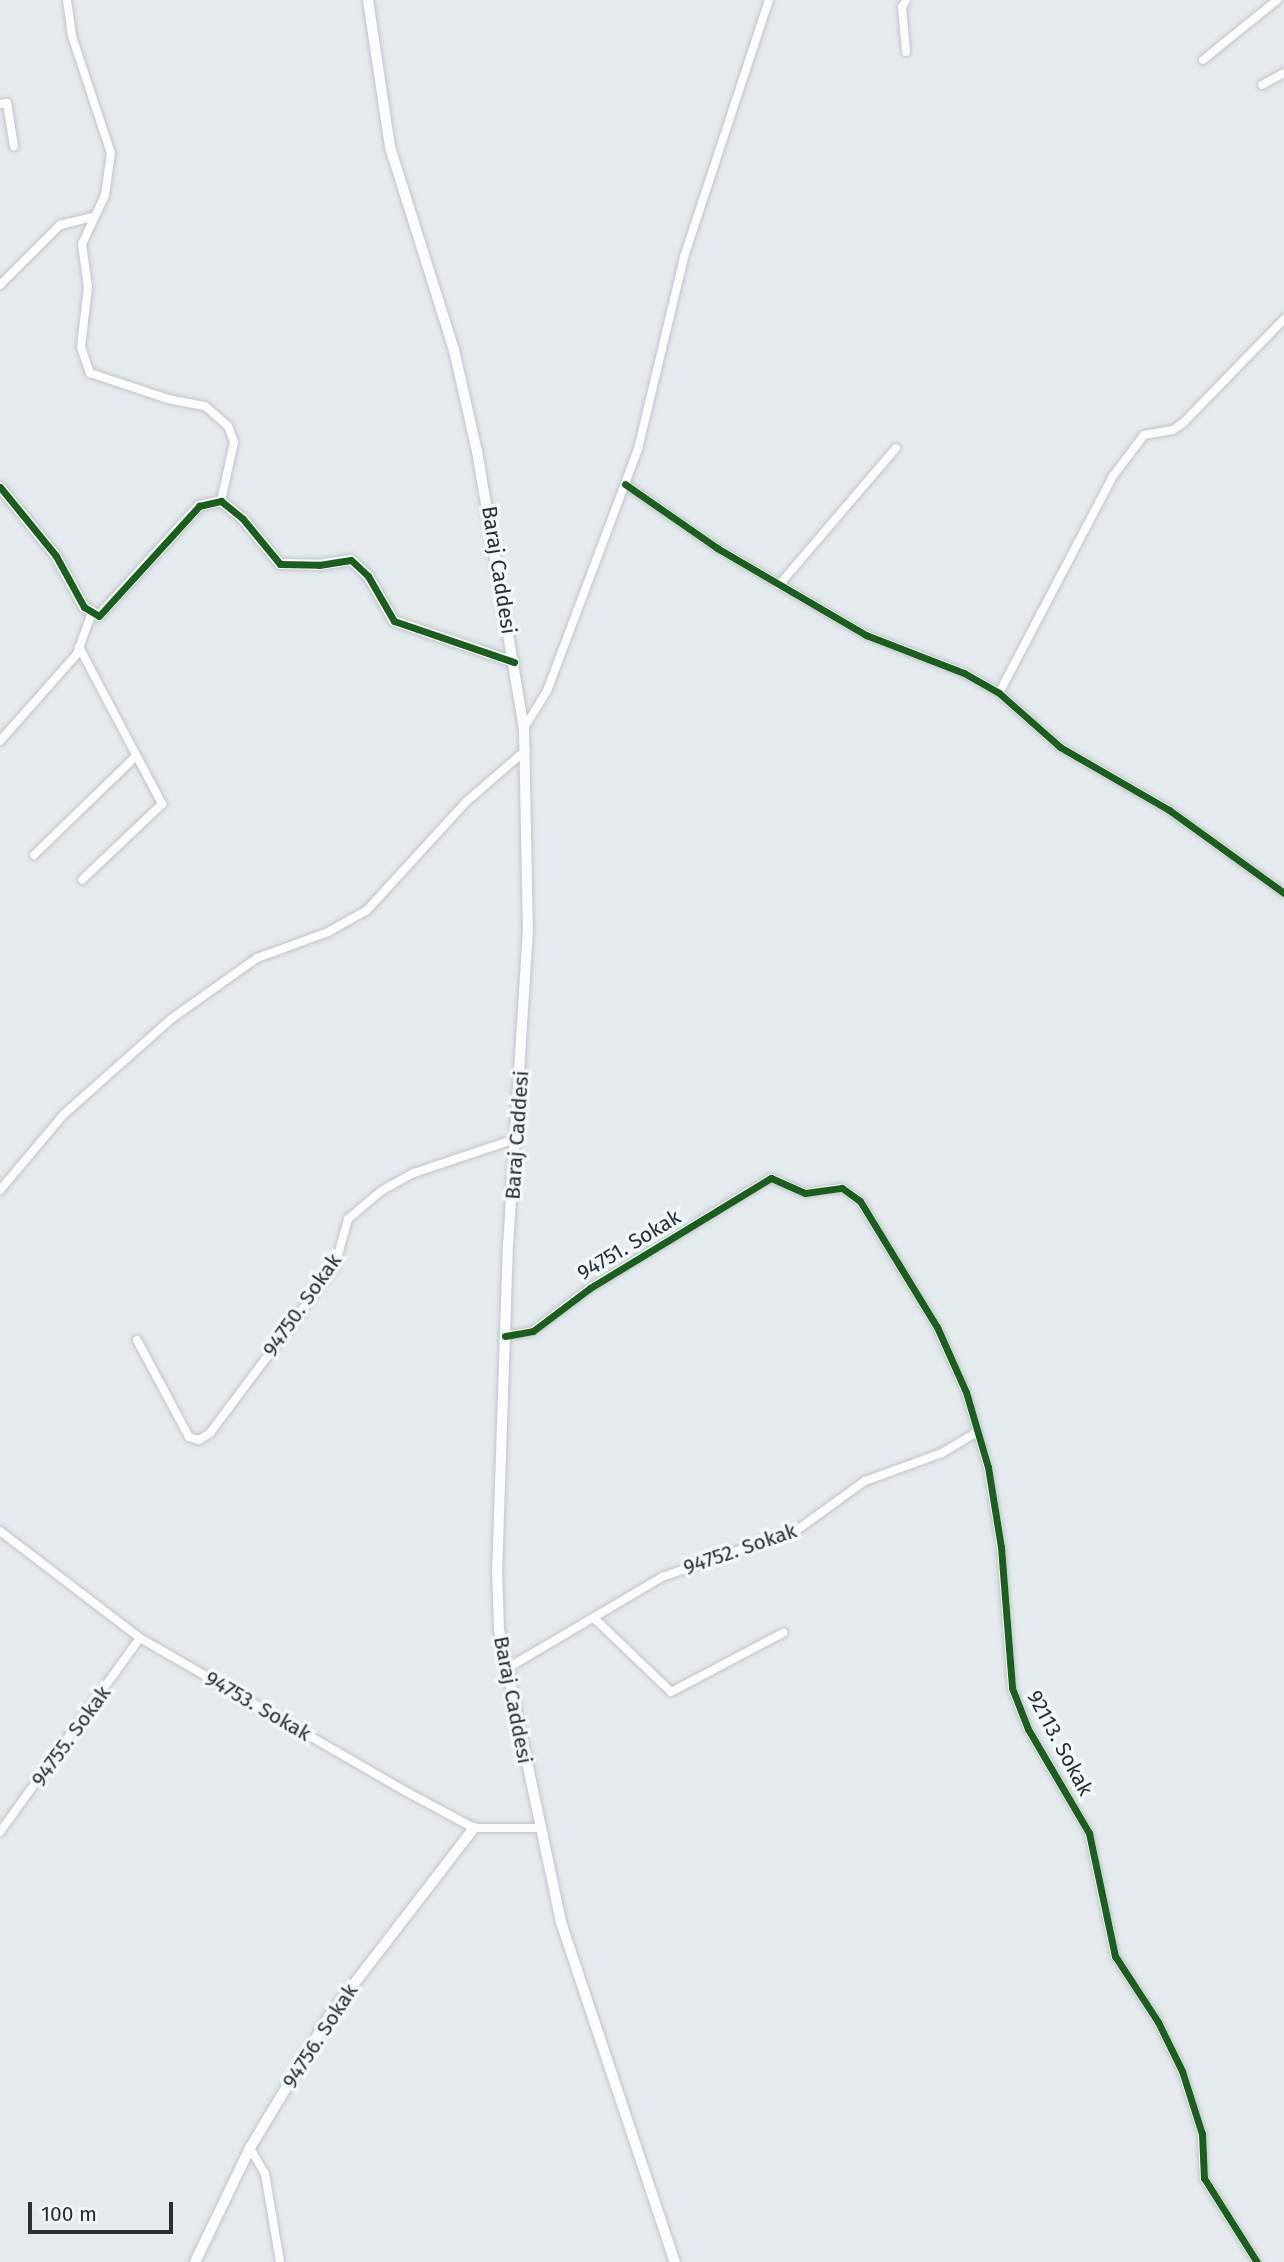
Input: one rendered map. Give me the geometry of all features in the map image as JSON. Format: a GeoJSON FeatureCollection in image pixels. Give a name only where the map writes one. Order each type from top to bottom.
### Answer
{"type":"FeatureCollection","features":[{"type":"Feature","properties":{"kind":"main road","name":"Baraj Caddesi"},"geometry":{"type":"LineString","coordinates":[[368,0],[383,118],[463,383],[493,528],[524,728],[528,929],[505,1336],[497,1569],[506,1669],[561,1922],[675,2262]]}},
{"type":"Feature","properties":{"kind":"street"},"geometry":{"type":"LineString","coordinates":[[67,0],[72,36],[111,152],[105,195],[82,244],[89,287],[81,347],[90,373],[168,400],[205,406],[228,426],[234,442],[220,501]]}},
{"type":"Feature","properties":{"kind":"street"},"geometry":{"type":"LineString","coordinates":[[524,728],[547,691],[638,449],[684,257],[769,0]]}},
{"type":"Feature","properties":{"kind":"street"},"geometry":{"type":"LineString","coordinates":[[906,0],[902,7],[907,22],[906,52]]}},
{"type":"Feature","properties":{"kind":"street"},"geometry":{"type":"LineString","coordinates":[[1203,60],[1277,0]]}},
{"type":"Feature","properties":{"kind":"street"},"geometry":{"type":"LineString","coordinates":[[1262,85],[1284,73]]}},
{"type":"Feature","properties":{"kind":"street"},"geometry":{"type":"LineString","coordinates":[[0,104],[7,103],[14,146]]}},
{"type":"Feature","properties":{"kind":"street"},"geometry":{"type":"LineString","coordinates":[[0,285],[60,225],[93,217]]}},
{"type":"Feature","properties":{"kind":"street"},"geometry":{"type":"LineString","coordinates":[[999,693],[1114,476],[1144,435],[1173,430],[1184,422],[1284,319]]}},
{"type":"Feature","properties":{"kind":"street"},"geometry":{"type":"LineString","coordinates":[[779,584],[895,448]]}},
{"type":"Feature","properties":{"kind":"street"},"geometry":{"type":"LineString","coordinates":[[625,484],[779,584],[866,635],[939,662],[999,693],[1060,747],[1169,810],[1284,892]]}},
{"type":"Feature","properties":{"kind":"street"},"geometry":{"type":"LineString","coordinates":[[0,487],[56,556],[84,607],[100,616],[200,506],[220,501]]}},
{"type":"Feature","properties":{"kind":"street"},"geometry":{"type":"LineString","coordinates":[[220,501],[243,519],[280,564],[319,565],[351,560],[368,576],[394,621],[514,662]]}},
{"type":"Feature","properties":{"kind":"street"},"geometry":{"type":"LineString","coordinates":[[0,741],[79,647],[92,612]]}},
{"type":"Feature","properties":{"kind":"street"},"geometry":{"type":"LineString","coordinates":[[79,647],[162,804],[82,880]]}},
{"type":"Feature","properties":{"kind":"street"},"geometry":{"type":"LineString","coordinates":[[0,1190],[64,1114],[171,1019],[257,958],[328,932],[367,910],[467,801],[525,751]]}},
{"type":"Feature","properties":{"kind":"street"},"geometry":{"type":"LineString","coordinates":[[34,855],[136,756]]}},
{"type":"Feature","properties":{"kind":"street","name":"94750. Sokak"},"geometry":{"type":"LineString","coordinates":[[137,1340],[186,1431],[199,1440],[210,1433],[335,1266],[348,1219],[382,1191],[414,1173],[517,1138]]}},
{"type":"Feature","properties":{"kind":"street","name":"94751. Sokak"},"geometry":{"type":"LineString","coordinates":[[505,1336],[533,1331],[590,1288],[771,1178]]}},
{"type":"Feature","properties":{"kind":"street","name":"92113. Sokak"},"geometry":{"type":"LineString","coordinates":[[771,1178],[805,1192],[842,1188],[860,1200],[948,1347],[966,1392],[975,1433],[988,1467],[1003,1562],[1004,1634],[1012,1688],[1028,1729],[1089,1833],[1115,1956],[1158,2022],[1182,2071],[1202,2134],[1204,2178],[1257,2262]]}},
{"type":"Feature","properties":{"kind":"street","name":"94752. Sokak"},"geometry":{"type":"LineString","coordinates":[[506,1669],[595,1619],[662,1577],[797,1530],[865,1481],[942,1453],[975,1433]]}},
{"type":"Feature","properties":{"kind":"street","name":"94753. Sokak"},"geometry":{"type":"LineString","coordinates":[[0,1531],[141,1638],[474,1828],[539,1828]]}},
{"type":"Feature","properties":{"kind":"street"},"geometry":{"type":"LineString","coordinates":[[595,1619],[671,1692],[783,1633]]}},
{"type":"Feature","properties":{"kind":"street","name":"94755. Sokak"},"geometry":{"type":"LineString","coordinates":[[0,1832],[141,1638]]}},
{"type":"Feature","properties":{"kind":"street","name":"94756. Sokak"},"geometry":{"type":"LineString","coordinates":[[195,2262],[250,2148],[342,1998],[474,1828]]}},
{"type":"Feature","properties":{"kind":"street"},"geometry":{"type":"LineString","coordinates":[[250,2148],[265,2174],[280,2262]]}},
{"type":"Feature","properties":{"kind":"cycle path"},"geometry":{"type":"LineString","coordinates":[[625,484],[717,548],[866,635],[964,673],[999,693],[1060,747],[1169,810],[1284,893]]}},
{"type":"Feature","properties":{"kind":"cycle path"},"geometry":{"type":"LineString","coordinates":[[0,487],[56,556],[84,607],[99,616],[199,506],[221,501],[243,519],[280,564],[319,565],[351,560],[368,576],[394,621],[514,662]]}},
{"type":"Feature","properties":{"kind":"cycle path"},"geometry":{"type":"LineString","coordinates":[[505,1336],[533,1331],[590,1288],[771,1178],[805,1193],[842,1188],[860,1201],[937,1327],[966,1392],[988,1467],[1001,1547],[1012,1688],[1028,1729],[1089,1833],[1115,1956],[1158,2022],[1182,2071],[1202,2134],[1204,2178],[1257,2262]]}}]}
